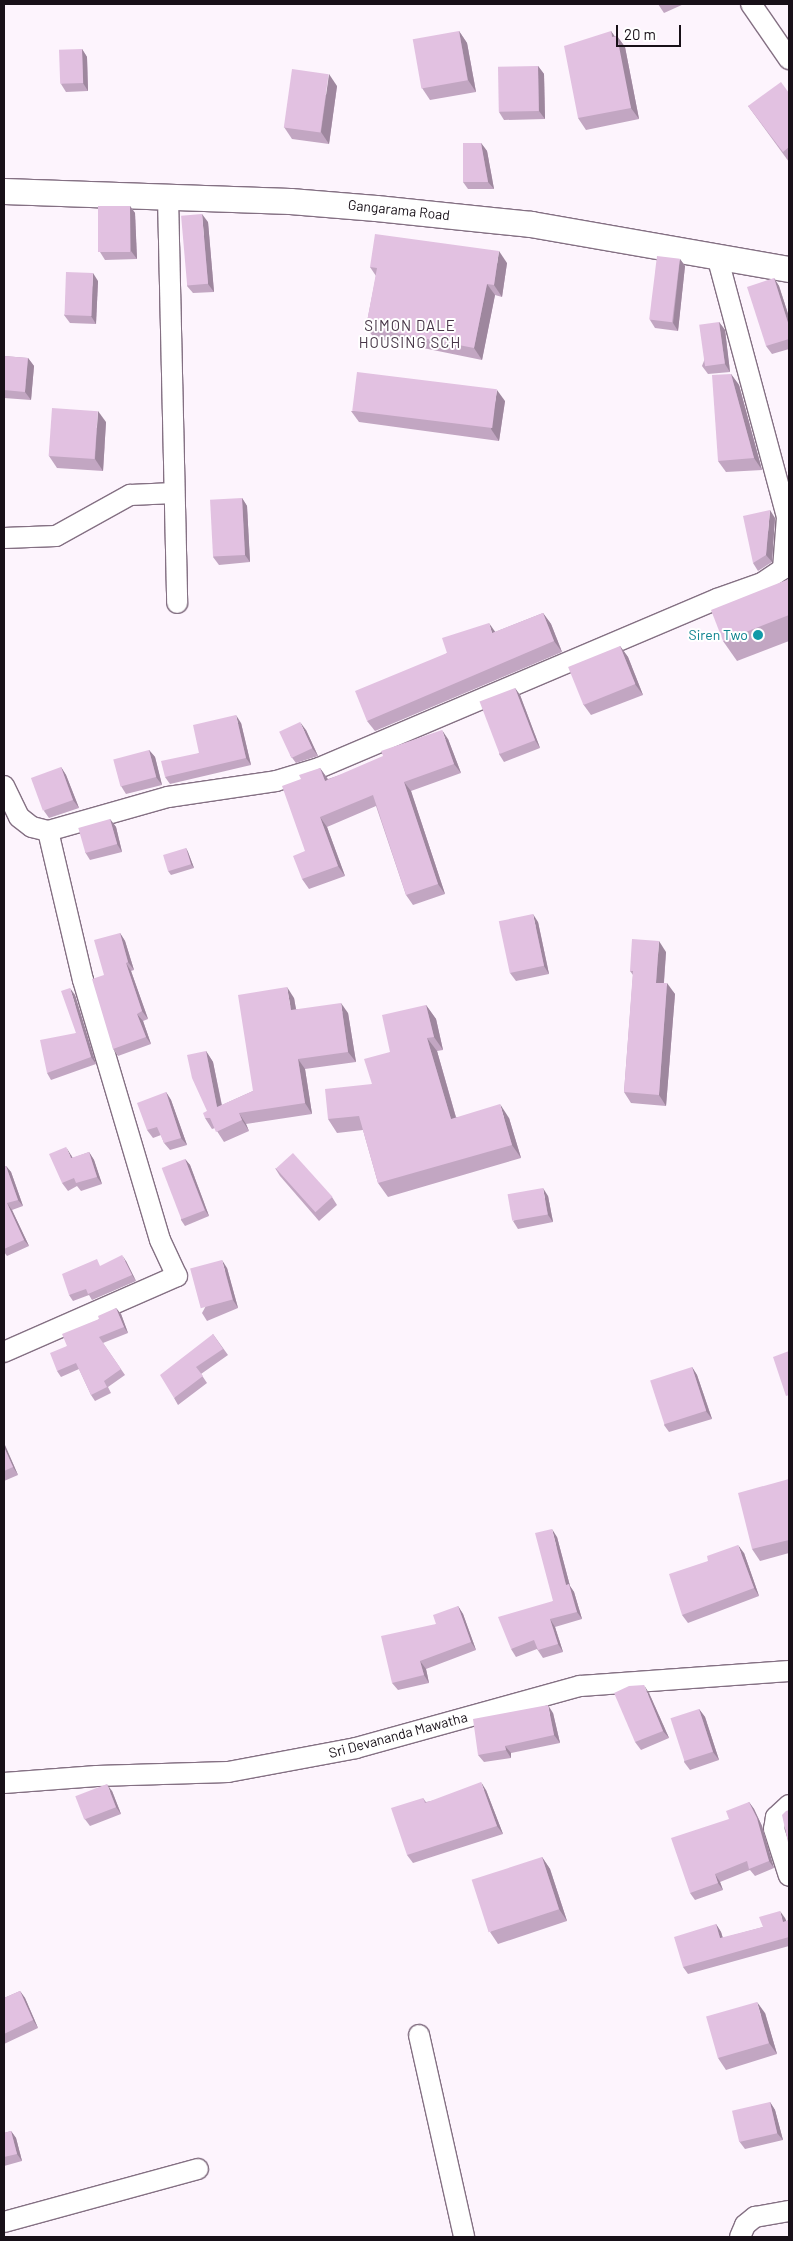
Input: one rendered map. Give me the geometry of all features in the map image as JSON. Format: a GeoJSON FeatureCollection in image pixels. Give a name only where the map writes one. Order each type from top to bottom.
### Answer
{"type":"FeatureCollection","features":[{"type":"Feature","properties":{"kind":"street"},"geometry":{"type":"LineString","coordinates":[[751,4],[789,58]]}},
{"type":"Feature","properties":{"kind":"street","name":"Gangarama Road"},"geometry":{"type":"LineString","coordinates":[[4,191],[290,201],[531,224],[718,259],[789,269]]}},
{"type":"Feature","properties":{"kind":"street"},"geometry":{"type":"LineString","coordinates":[[168,197],[177,603]]}},
{"type":"Feature","properties":{"kind":"street"},"geometry":{"type":"LineString","coordinates":[[4,786],[19,817],[32,826],[48,831],[168,798],[276,781],[320,768],[717,599],[762,583],[783,568],[786,517],[718,259]]}},
{"type":"Feature","properties":{"kind":"street"},"geometry":{"type":"LineString","coordinates":[[4,538],[56,536],[130,495],[174,493]]}},
{"type":"Feature","properties":{"kind":"street"},"geometry":{"type":"LineString","coordinates":[[4,1352],[177,1276],[160,1240],[83,980],[48,831]]}},
{"type":"Feature","properties":{"kind":"street","name":"Sri Devananda Mawatha"},"geometry":{"type":"LineString","coordinates":[[4,1783],[97,1776],[228,1772],[356,1748],[580,1686],[789,1671]]}},
{"type":"Feature","properties":{"kind":"street"},"geometry":{"type":"LineString","coordinates":[[789,1805],[776,1816],[774,1829],[789,1876]]}},
{"type":"Feature","properties":{"kind":"street"},"geometry":{"type":"LineString","coordinates":[[419,2035],[464,2237]]}},
{"type":"Feature","properties":{"kind":"street"},"geometry":{"type":"LineString","coordinates":[[4,2222],[198,2169]]}},
{"type":"Feature","properties":{"kind":"street"},"geometry":{"type":"LineString","coordinates":[[740,2237],[745,2225],[755,2217],[789,2211]]}},
{"type":"Feature","properties":{"kind":"building"},"geometry":{"type":"Polygon","coordinates":[[[459,31],[468,80],[421,88],[413,39],[459,31]]]}},
{"type":"Feature","properties":{"kind":"building"},"geometry":{"type":"Polygon","coordinates":[[[611,31],[612,37],[617,36],[631,108],[578,118],[564,46],[611,31]]]}},
{"type":"Feature","properties":{"kind":"building"},"geometry":{"type":"Polygon","coordinates":[[[82,49],[83,83],[60,84],[59,50],[82,49]]]}},
{"type":"Feature","properties":{"kind":"building"},"geometry":{"type":"Polygon","coordinates":[[[538,66],[539,111],[499,112],[498,67],[538,66]]]}},
{"type":"Feature","properties":{"kind":"building"},"geometry":{"type":"Polygon","coordinates":[[[292,69],[329,74],[320,133],[284,127],[292,69]]]}},
{"type":"Feature","properties":{"kind":"building"},"geometry":{"type":"Polygon","coordinates":[[[781,82],[789,93],[789,147],[783,152],[748,106],[781,82]]]}},
{"type":"Feature","properties":{"kind":"building"},"geometry":{"type":"Polygon","coordinates":[[[463,143],[481,143],[488,182],[463,182],[463,143]]]}},
{"type":"Feature","properties":{"kind":"building"},"geometry":{"type":"Polygon","coordinates":[[[98,206],[130,206],[130,252],[98,252],[98,206]]]}},
{"type":"Feature","properties":{"kind":"building"},"geometry":{"type":"Polygon","coordinates":[[[202,214],[208,284],[187,286],[181,216],[202,214]]]}},
{"type":"Feature","properties":{"kind":"building"},"geometry":{"type":"Polygon","coordinates":[[[375,234],[499,251],[494,285],[487,284],[474,348],[366,327],[377,268],[370,267],[375,234]]]}},
{"type":"Feature","properties":{"kind":"building"},"geometry":{"type":"Polygon","coordinates":[[[657,256],[680,259],[672,322],[649,320],[657,256]]]}},
{"type":"Feature","properties":{"kind":"building"},"geometry":{"type":"Polygon","coordinates":[[[66,272],[93,273],[91,316],[64,315],[66,272]]]}},
{"type":"Feature","properties":{"kind":"building"},"geometry":{"type":"Polygon","coordinates":[[[774,278],[789,326],[789,339],[766,346],[747,287],[774,278]]]}},
{"type":"Feature","properties":{"kind":"building"},"geometry":{"type":"Polygon","coordinates":[[[719,322],[725,364],[705,366],[699,325],[719,322]]]}},
{"type":"Feature","properties":{"kind":"building"},"geometry":{"type":"Polygon","coordinates":[[[4,356],[28,358],[25,392],[4,390],[4,356]]]}},
{"type":"Feature","properties":{"kind":"building"},"geometry":{"type":"Polygon","coordinates":[[[357,372],[497,389],[492,428],[352,411],[357,372]]]}},
{"type":"Feature","properties":{"kind":"building"},"geometry":{"type":"Polygon","coordinates":[[[731,374],[754,458],[718,461],[712,375],[731,374]]]}},
{"type":"Feature","properties":{"kind":"building"},"geometry":{"type":"Polygon","coordinates":[[[52,408],[98,411],[95,459],[49,456],[52,408]]]}},
{"type":"Feature","properties":{"kind":"building"},"geometry":{"type":"Polygon","coordinates":[[[242,498],[245,555],[213,557],[210,500],[242,498]]]}},
{"type":"Feature","properties":{"kind":"building"},"geometry":{"type":"Polygon","coordinates":[[[770,510],[766,555],[753,563],[743,516],[770,510]]]}},
{"type":"Feature","properties":{"kind":"building"},"geometry":{"type":"Polygon","coordinates":[[[789,579],[789,615],[723,641],[711,610],[789,579]]]}},
{"type":"Feature","properties":{"kind":"building"},"geometry":{"type":"Polygon","coordinates":[[[543,613],[554,641],[367,721],[355,691],[447,653],[442,638],[489,623],[492,633],[543,613]]]}},
{"type":"Feature","properties":{"kind":"building"},"geometry":{"type":"Polygon","coordinates":[[[620,646],[635,684],[583,705],[568,667],[620,646]]]}},
{"type":"Feature","properties":{"kind":"building"},"geometry":{"type":"Polygon","coordinates":[[[515,688],[535,740],[500,754],[480,702],[515,688]]]}},
{"type":"Feature","properties":{"kind":"building"},"geometry":{"type":"Polygon","coordinates":[[[236,715],[246,758],[165,777],[161,761],[199,753],[193,725],[236,715]]]}},
{"type":"Feature","properties":{"kind":"building"},"geometry":{"type":"Polygon","coordinates":[[[300,722],[312,748],[291,758],[279,732],[300,722]]]}},
{"type":"Feature","properties":{"kind":"building"},"geometry":{"type":"Polygon","coordinates":[[[442,730],[454,764],[404,782],[438,884],[406,895],[373,795],[320,817],[338,866],[302,879],[293,856],[305,851],[282,786],[301,779],[299,775],[320,768],[325,781],[383,756],[381,751],[442,730]]]}},
{"type":"Feature","properties":{"kind":"building"},"geometry":{"type":"Polygon","coordinates":[[[149,750],[156,777],[121,787],[113,760],[149,750]]]}},
{"type":"Feature","properties":{"kind":"building"},"geometry":{"type":"Polygon","coordinates":[[[61,767],[73,800],[43,811],[31,778],[61,767]]]}},
{"type":"Feature","properties":{"kind":"building"},"geometry":{"type":"Polygon","coordinates":[[[110,819],[117,844],[85,853],[78,828],[110,819]]]}},
{"type":"Feature","properties":{"kind":"building"},"geometry":{"type":"Polygon","coordinates":[[[186,848],[191,864],[168,871],[163,855],[186,848]]]}},
{"type":"Feature","properties":{"kind":"building"},"geometry":{"type":"Polygon","coordinates":[[[533,914],[544,966],[510,973],[499,921],[533,914]]]}},
{"type":"Feature","properties":{"kind":"building"},"geometry":{"type":"Polygon","coordinates":[[[120,933],[128,962],[126,963],[142,1011],[137,1014],[146,1037],[113,1049],[92,979],[104,975],[94,940],[120,933]]]}},
{"type":"Feature","properties":{"kind":"building"},"geometry":{"type":"Polygon","coordinates":[[[632,939],[659,941],[656,983],[667,983],[659,1095],[624,1092],[633,971],[630,971],[632,939]]]}},
{"type":"Feature","properties":{"kind":"building"},"geometry":{"type":"Polygon","coordinates":[[[287,987],[291,1010],[341,1003],[348,1052],[298,1059],[305,1103],[239,1113],[242,1120],[216,1132],[210,1118],[205,1118],[203,1113],[207,1111],[192,1078],[187,1055],[206,1051],[217,1107],[253,1091],[238,995],[287,987]]]}},
{"type":"Feature","properties":{"kind":"building"},"geometry":{"type":"Polygon","coordinates":[[[70,988],[91,1057],[47,1073],[40,1040],[76,1033],[61,991],[70,988]]]}},
{"type":"Feature","properties":{"kind":"building"},"geometry":{"type":"Polygon","coordinates":[[[426,1005],[434,1037],[427,1038],[451,1119],[500,1104],[512,1145],[378,1183],[359,1116],[328,1119],[325,1089],[372,1084],[364,1059],[390,1052],[382,1015],[426,1005]]]}},
{"type":"Feature","properties":{"kind":"building"},"geometry":{"type":"Polygon","coordinates":[[[166,1092],[181,1138],[164,1143],[157,1127],[147,1130],[137,1103],[166,1092]]]}},
{"type":"Feature","properties":{"kind":"building"},"geometry":{"type":"Polygon","coordinates":[[[66,1147],[71,1158],[89,1152],[97,1177],[76,1183],[74,1178],[62,1183],[49,1154],[66,1147]]]}},
{"type":"Feature","properties":{"kind":"building"},"geometry":{"type":"Polygon","coordinates":[[[293,1153],[332,1197],[315,1212],[276,1168],[293,1153]]]}},
{"type":"Feature","properties":{"kind":"building"},"geometry":{"type":"Polygon","coordinates":[[[185,1159],[205,1210],[181,1219],[162,1168],[185,1159]]]}},
{"type":"Feature","properties":{"kind":"building"},"geometry":{"type":"Polygon","coordinates":[[[6,1166],[18,1200],[7,1203],[24,1240],[4,1249],[4,1167],[6,1166]]]}},
{"type":"Feature","properties":{"kind":"building"},"geometry":{"type":"Polygon","coordinates":[[[543,1188],[548,1215],[512,1221],[508,1194],[543,1188]]]}},
{"type":"Feature","properties":{"kind":"building"},"geometry":{"type":"Polygon","coordinates":[[[122,1255],[132,1275],[88,1294],[86,1289],[69,1295],[62,1274],[97,1259],[100,1266],[122,1255]]]}},
{"type":"Feature","properties":{"kind":"building"},"geometry":{"type":"Polygon","coordinates":[[[222,1260],[233,1300],[201,1308],[190,1269],[222,1260]]]}},
{"type":"Feature","properties":{"kind":"building"},"geometry":{"type":"Polygon","coordinates":[[[116,1308],[124,1327],[99,1337],[121,1369],[104,1381],[107,1387],[91,1395],[76,1363],[57,1371],[50,1353],[67,1346],[62,1334],[99,1319],[98,1316],[116,1308]]]}},
{"type":"Feature","properties":{"kind":"building"},"geometry":{"type":"Polygon","coordinates":[[[213,1334],[223,1349],[196,1367],[203,1376],[174,1398],[160,1375],[213,1334]]]}},
{"type":"Feature","properties":{"kind":"building"},"geometry":{"type":"Polygon","coordinates":[[[789,1351],[789,1395],[786,1396],[773,1357],[789,1351]]]}},
{"type":"Feature","properties":{"kind":"building"},"geometry":{"type":"Polygon","coordinates":[[[692,1367],[706,1411],[664,1424],[650,1381],[692,1367]]]}},
{"type":"Feature","properties":{"kind":"building"},"geometry":{"type":"Polygon","coordinates":[[[4,1447],[13,1467],[4,1471],[4,1447]]]}},
{"type":"Feature","properties":{"kind":"building"},"geometry":{"type":"Polygon","coordinates":[[[789,1479],[789,1540],[752,1549],[738,1493],[789,1479]]]}},
{"type":"Feature","properties":{"kind":"building"},"geometry":{"type":"Polygon","coordinates":[[[552,1529],[566,1585],[569,1584],[577,1612],[550,1619],[558,1644],[538,1650],[534,1640],[511,1649],[498,1617],[553,1601],[535,1533],[552,1529]]]}},
{"type":"Feature","properties":{"kind":"building"},"geometry":{"type":"Polygon","coordinates":[[[738,1545],[754,1588],[682,1615],[669,1574],[708,1561],[707,1556],[738,1545]]]}},
{"type":"Feature","properties":{"kind":"building"},"geometry":{"type":"Polygon","coordinates":[[[458,1606],[471,1642],[420,1661],[424,1675],[392,1683],[381,1636],[436,1624],[433,1615],[458,1606]]]}},
{"type":"Feature","properties":{"kind":"building"},"geometry":{"type":"Polygon","coordinates":[[[644,1685],[663,1731],[635,1742],[614,1693],[629,1686],[644,1685]]]}},
{"type":"Feature","properties":{"kind":"building"},"geometry":{"type":"Polygon","coordinates":[[[548,1705],[554,1735],[505,1746],[506,1750],[478,1755],[473,1719],[548,1705]]]}},
{"type":"Feature","properties":{"kind":"building"},"geometry":{"type":"Polygon","coordinates":[[[699,1709],[713,1752],[684,1761],[670,1718],[699,1709]]]}},
{"type":"Feature","properties":{"kind":"building"},"geometry":{"type":"Polygon","coordinates":[[[481,1782],[497,1826],[407,1855],[391,1808],[423,1798],[425,1803],[481,1782]]]}},
{"type":"Feature","properties":{"kind":"building"},"geometry":{"type":"Polygon","coordinates":[[[107,1784],[116,1807],[84,1820],[75,1796],[107,1784]]]}},
{"type":"Feature","properties":{"kind":"building"},"geometry":{"type":"Polygon","coordinates":[[[749,1802],[757,1818],[769,1861],[749,1869],[747,1861],[715,1874],[718,1883],[690,1893],[671,1838],[729,1819],[726,1811],[749,1802]]]}},
{"type":"Feature","properties":{"kind":"building"},"geometry":{"type":"Polygon","coordinates":[[[789,1810],[789,1847],[782,1815],[789,1810]]]}},
{"type":"Feature","properties":{"kind":"building"},"geometry":{"type":"Polygon","coordinates":[[[542,1857],[559,1909],[489,1932],[472,1880],[542,1857]]]}},
{"type":"Feature","properties":{"kind":"building"},"geometry":{"type":"Polygon","coordinates":[[[780,1911],[783,1922],[789,1920],[789,1937],[683,1967],[674,1937],[716,1924],[720,1938],[763,1927],[759,1917],[780,1911]]]}},
{"type":"Feature","properties":{"kind":"building"},"geometry":{"type":"Polygon","coordinates":[[[20,1991],[33,2020],[4,2034],[4,1998],[20,1991]]]}},
{"type":"Feature","properties":{"kind":"building"},"geometry":{"type":"Polygon","coordinates":[[[757,2002],[769,2043],[718,2058],[706,2017],[757,2002]]]}},
{"type":"Feature","properties":{"kind":"building"},"geometry":{"type":"Polygon","coordinates":[[[770,2102],[777,2133],[739,2142],[732,2111],[770,2102]]]}},
{"type":"Feature","properties":{"kind":"building"},"geometry":{"type":"Polygon","coordinates":[[[11,2131],[17,2154],[4,2157],[4,2133],[11,2131]]]}},
{"type":"Feature","properties":{"kind":"place","name":"Siren Two"},"geometry":{"type":"Point","coordinates":[758,635]}},
{"type":"Feature","properties":{"kind":"district","name":"SIMON DALE HOUSING SCH"},"geometry":{"type":"Point","coordinates":[410,334]}}]}
